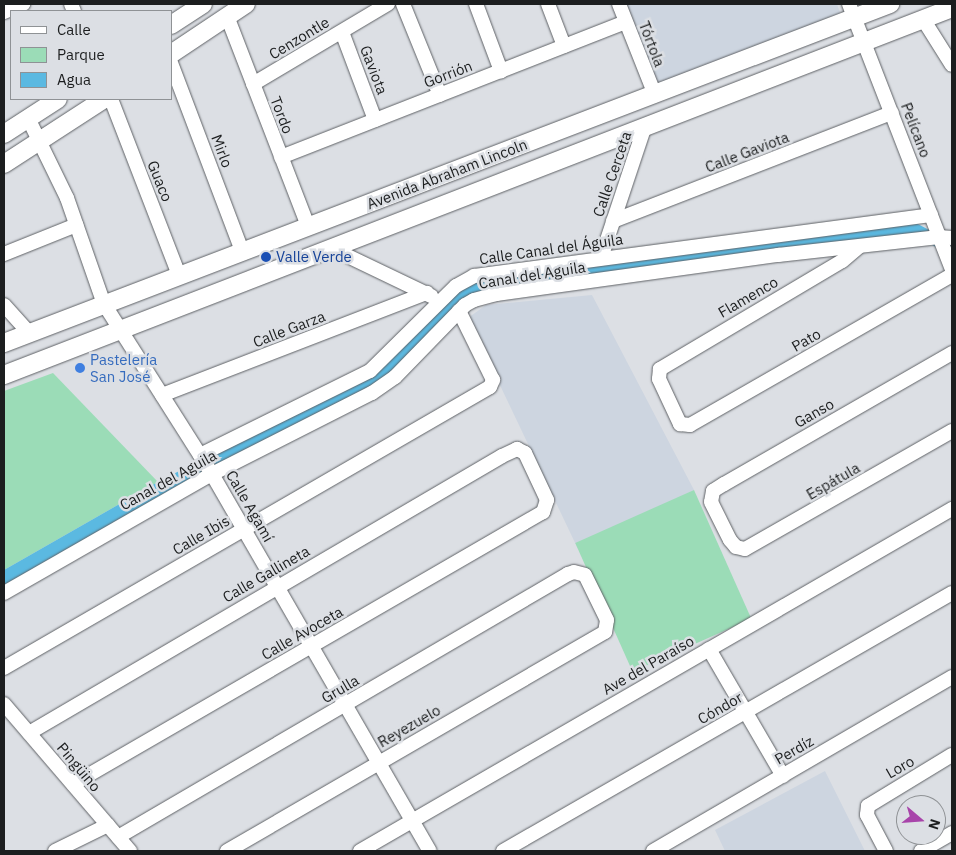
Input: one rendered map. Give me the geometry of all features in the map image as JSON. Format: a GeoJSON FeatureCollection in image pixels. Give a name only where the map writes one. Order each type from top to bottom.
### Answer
{"type":"FeatureCollection","features":[{"type":"Feature","properties":{"kind":"main road"},"geometry":{"type":"LineString","coordinates":[[172,23],[203,4]]}},
{"type":"Feature","properties":{"kind":"main road"},"geometry":{"type":"LineString","coordinates":[[172,53],[246,4]]}},
{"type":"Feature","properties":{"kind":"main road","name":"Avenida Abraham Lincoln"},"geometry":{"type":"LineString","coordinates":[[4,343],[242,250],[654,95],[851,8],[890,4]]}},
{"type":"Feature","properties":{"kind":"main road"},"geometry":{"type":"LineString","coordinates":[[4,375],[865,44],[952,8]]}},
{"type":"Feature","properties":{"kind":"main road"},"geometry":{"type":"LineString","coordinates":[[4,134],[56,100]]}},
{"type":"Feature","properties":{"kind":"main road"},"geometry":{"type":"LineString","coordinates":[[4,164],[102,100]]}},
{"type":"Feature","properties":{"kind":"street"},"geometry":{"type":"LineString","coordinates":[[4,12],[23,4]]}},
{"type":"Feature","properties":{"kind":"street","name":"Cenzontle"},"geometry":{"type":"LineString","coordinates":[[253,84],[388,4]]}},
{"type":"Feature","properties":{"kind":"street"},"geometry":{"type":"LineString","coordinates":[[403,4],[440,95]]}},
{"type":"Feature","properties":{"kind":"street"},"geometry":{"type":"LineString","coordinates":[[476,4],[502,71]]}},
{"type":"Feature","properties":{"kind":"street"},"geometry":{"type":"LineString","coordinates":[[548,4],[564,46]]}},
{"type":"Feature","properties":{"kind":"street","name":"Tórtola"},"geometry":{"type":"LineString","coordinates":[[619,4],[654,95]]}},
{"type":"Feature","properties":{"kind":"street","name":"Pelícano"},"geometry":{"type":"LineString","coordinates":[[851,8],[931,215],[946,238],[952,269]]}},
{"type":"Feature","properties":{"kind":"street","name":"Tordo"},"geometry":{"type":"LineString","coordinates":[[226,16],[308,226]]}},
{"type":"Feature","properties":{"kind":"street"},"geometry":{"type":"LineString","coordinates":[[923,19],[952,65]]}},
{"type":"Feature","properties":{"kind":"street","name":"Gorrión"},"geometry":{"type":"LineString","coordinates":[[281,157],[626,22]]}},
{"type":"Feature","properties":{"kind":"street","name":"Gaviota"},"geometry":{"type":"LineString","coordinates":[[342,32],[376,120]]}},
{"type":"Feature","properties":{"kind":"street","name":"Mirlo"},"geometry":{"type":"LineString","coordinates":[[172,66],[242,250]]}},
{"type":"Feature","properties":{"kind":"street","name":"Guaco"},"geometry":{"type":"LineString","coordinates":[[111,100],[179,275]]}},
{"type":"Feature","properties":{"kind":"street","name":"Calle Gaviota"},"geometry":{"type":"LineString","coordinates":[[613,221],[892,113]]}},
{"type":"Feature","properties":{"kind":"street","name":"Calle Agamí"},"geometry":{"type":"LineString","coordinates":[[28,118],[76,224],[104,304],[206,464],[430,851]]}},
{"type":"Feature","properties":{"kind":"street","name":"Calle Cerceta"},"geometry":{"type":"LineString","coordinates":[[601,258],[644,129]]}},
{"type":"Feature","properties":{"kind":"street","name":"Calle Canal del Águila"},"geometry":{"type":"LineString","coordinates":[[206,464],[370,372],[458,285],[474,276],[931,215]]}},
{"type":"Feature","properties":{"kind":"street"},"geometry":{"type":"LineString","coordinates":[[4,254],[76,224]]}},
{"type":"Feature","properties":{"kind":"street","name":"Canal del Aguila"},"geometry":{"type":"LineString","coordinates":[[4,593],[206,464],[385,385],[459,311],[474,300],[496,294],[860,246],[946,238]]}},
{"type":"Feature","properties":{"kind":"street","name":"Flamenco"},"geometry":{"type":"LineString","coordinates":[[678,420],[659,379],[660,369],[664,365],[842,261],[860,246]]}},
{"type":"Feature","properties":{"kind":"street"},"geometry":{"type":"LineString","coordinates":[[333,249],[442,301]]}},
{"type":"Feature","properties":{"kind":"street","name":"Pato"},"geometry":{"type":"LineString","coordinates":[[678,420],[684,426],[690,426],[952,275]]}},
{"type":"Feature","properties":{"kind":"street","name":"Calle Garza"},"geometry":{"type":"LineString","coordinates":[[162,396],[427,293]]}},
{"type":"Feature","properties":{"kind":"street"},"geometry":{"type":"LineString","coordinates":[[4,305],[30,333]]}},
{"type":"Feature","properties":{"kind":"street","name":"Calle Ibis"},"geometry":{"type":"LineString","coordinates":[[4,668],[492,385],[493,380],[459,311]]}},
{"type":"Feature","properties":{"kind":"street","name":"Ganso"},"geometry":{"type":"LineString","coordinates":[[730,540],[715,513],[711,496],[724,484],[952,352]]}},
{"type":"Feature","properties":{"kind":"street","name":"Espátula"},"geometry":{"type":"LineString","coordinates":[[730,540],[741,549],[751,547],[952,431]]}},
{"type":"Feature","properties":{"kind":"street","name":"Calle Avoceta"},"geometry":{"type":"LineString","coordinates":[[73,784],[546,508],[547,500],[522,450]]}},
{"type":"Feature","properties":{"kind":"street","name":"Calle Gallineta"},"geometry":{"type":"LineString","coordinates":[[29,733],[502,456],[522,450]]}},
{"type":"Feature","properties":{"kind":"street","name":"Ave del Paraíso"},"geometry":{"type":"LineString","coordinates":[[360,851],[952,509]]}},
{"type":"Feature","properties":{"kind":"street","name":"Reyezuelo"},"geometry":{"type":"LineString","coordinates":[[226,851],[607,629],[607,620],[589,581],[579,572]]}},
{"type":"Feature","properties":{"kind":"street","name":"Grulla"},"geometry":{"type":"LineString","coordinates":[[118,837],[568,574],[579,572]]}},
{"type":"Feature","properties":{"kind":"street","name":"Cóndor"},"geometry":{"type":"LineString","coordinates":[[503,851],[952,593]]}},
{"type":"Feature","properties":{"kind":"street"},"geometry":{"type":"LineString","coordinates":[[709,649],[783,776]]}},
{"type":"Feature","properties":{"kind":"street","name":"Perdíz"},"geometry":{"type":"LineString","coordinates":[[653,851],[952,677]]}},
{"type":"Feature","properties":{"kind":"street","name":"Pingüino"},"geometry":{"type":"LineString","coordinates":[[4,704],[130,851]]}},
{"type":"Feature","properties":{"kind":"street","name":"Loro"},"geometry":{"type":"LineString","coordinates":[[886,851],[866,809],[869,804],[952,755]]}},
{"type":"Feature","properties":{"kind":"street"},"geometry":{"type":"LineString","coordinates":[[55,851],[108,825]]}},
{"type":"Feature","properties":{"kind":"street"},"geometry":{"type":"LineString","coordinates":[[921,851],[952,833]]}},
{"type":"Feature","properties":{"kind":"shaded area"},"geometry":{"type":"Polygon","coordinates":[[[624,4],[837,4],[842,18],[656,89],[624,4]]]}},
{"type":"Feature","properties":{"kind":"shaded area"},"geometry":{"type":"Polygon","coordinates":[[[592,295],[694,490],[578,549],[468,318],[486,305],[592,295]]]}},
{"type":"Feature","properties":{"kind":"shaded area"},"geometry":{"type":"Polygon","coordinates":[[[825,771],[865,851],[725,851],[715,830],[825,771]]]}},
{"type":"Feature","properties":{"kind":"green space"},"geometry":{"type":"Polygon","coordinates":[[[53,373],[158,482],[4,570],[4,391],[53,373]]]}},
{"type":"Feature","properties":{"kind":"green space"},"geometry":{"type":"Polygon","coordinates":[[[694,490],[751,619],[633,672],[575,543],[694,490]]]}},
{"type":"Feature","properties":{"kind":"water"},"geometry":{"type":"Polygon","coordinates":[[[914,222],[952,242],[952,256],[914,235],[485,296],[395,377],[4,593],[4,570],[158,482],[362,376],[458,285],[914,222]]]}},
{"type":"Feature","properties":{"kind":"place","name":"Valle Verde"},"geometry":{"type":"Point","coordinates":[266,257]}},
{"type":"Feature","properties":{"kind":"place","name":"Pastelería San José"},"geometry":{"type":"Point","coordinates":[80,368]}}]}
